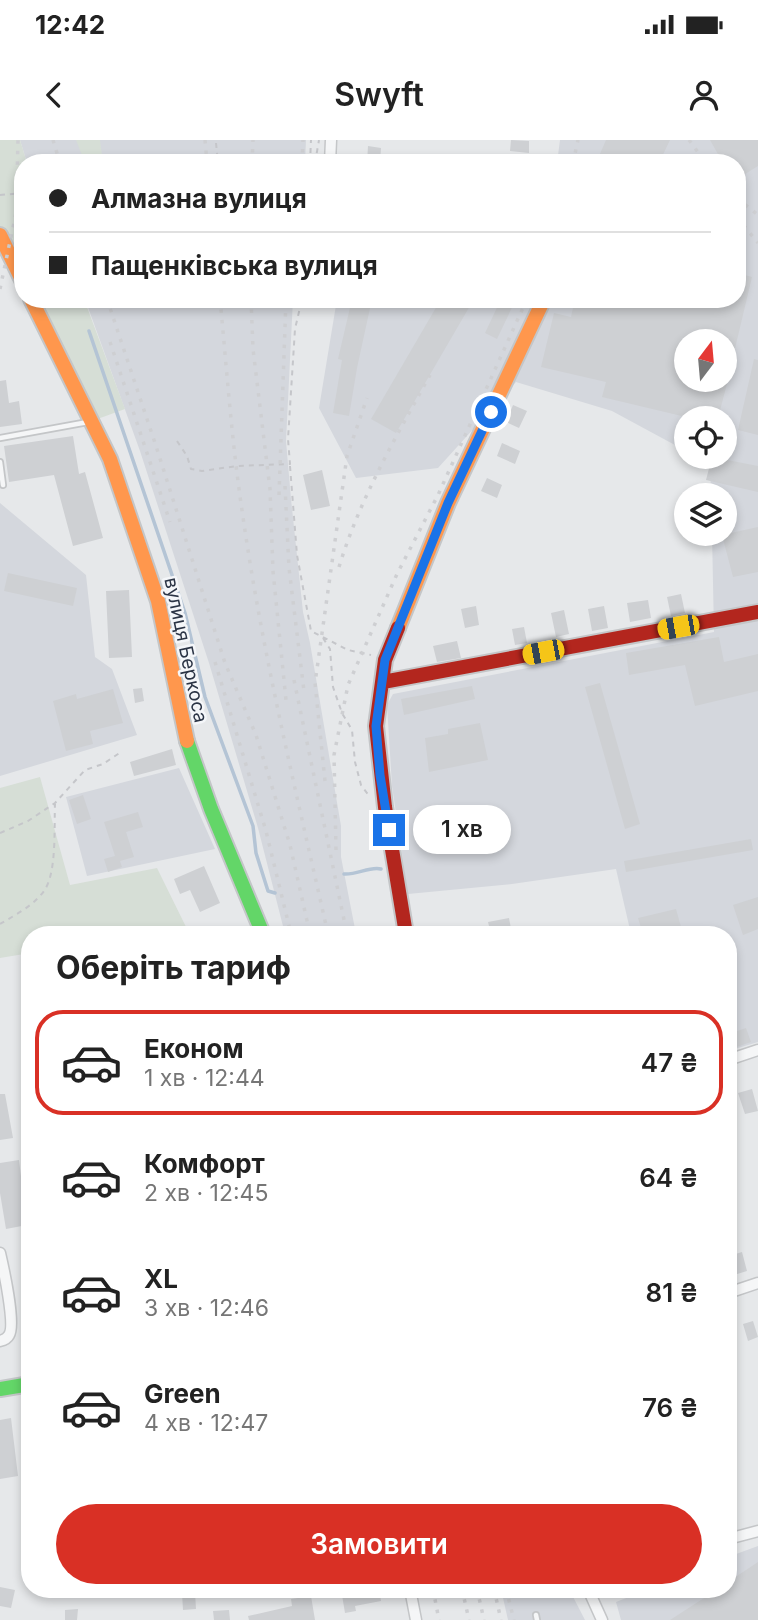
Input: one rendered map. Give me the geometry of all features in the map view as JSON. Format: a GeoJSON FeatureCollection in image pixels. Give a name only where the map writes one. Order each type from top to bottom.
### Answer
{"type":"FeatureCollection","features":[{"type":"Feature","properties":{"kind":"street"},"geometry":{"type":"LineString","coordinates":[[0,235],[14,264]]}},
{"type":"Feature","properties":{"kind":"street","name":"вулиця Беркоса"},"geometry":{"type":"LineString","coordinates":[[36,308],[110,459],[159,601],[184,734],[211,809],[261,926]]}},
{"type":"Feature","properties":{"kind":"street"},"geometry":{"type":"LineString","coordinates":[[405,926],[385,807],[376,726],[385,660],[448,503],[540,308]]}},
{"type":"Feature","properties":{"kind":"street"},"geometry":{"type":"LineString","coordinates":[[383,682],[758,612]]}},
{"type":"Feature","properties":{"kind":"street"},"geometry":{"type":"LineString","coordinates":[[737,1057],[758,1050]]}},
{"type":"Feature","properties":{"kind":"street"},"geometry":{"type":"LineString","coordinates":[[0,1253],[6,1277],[11,1329],[6,1338],[0,1341]]}},
{"type":"Feature","properties":{"kind":"street"},"geometry":{"type":"LineString","coordinates":[[737,1290],[758,1283]]}},
{"type":"Feature","properties":{"kind":"street"},"geometry":{"type":"LineString","coordinates":[[0,1389],[21,1386]]}},
{"type":"Feature","properties":{"kind":"street"},"geometry":{"type":"LineString","coordinates":[[737,1537],[758,1531]]}},
{"type":"Feature","properties":{"kind":"street"},"geometry":{"type":"LineString","coordinates":[[412,1598],[416,1620]]}},
{"type":"Feature","properties":{"kind":"street"},"geometry":{"type":"LineString","coordinates":[[592,1598],[602,1620]]}},
{"type":"Feature","properties":{"kind":"lane"},"geometry":{"type":"LineString","coordinates":[[0,438],[92,421]]}},
{"type":"Feature","properties":{"kind":"lane"},"geometry":{"type":"LineString","coordinates":[[0,462],[3,485]]}},
{"type":"Feature","properties":{"kind":"path"},"geometry":{"type":"LineString","coordinates":[[216,143],[217,154]]}},
{"type":"Feature","properties":{"kind":"path"},"geometry":{"type":"LineString","coordinates":[[300,308],[295,329],[288,439],[297,555],[311,631],[348,650],[385,660]]}},
{"type":"Feature","properties":{"kind":"path"},"geometry":{"type":"LineString","coordinates":[[177,441],[187,456],[191,470],[290,464]]}},
{"type":"Feature","properties":{"kind":"path"},"geometry":{"type":"LineString","coordinates":[[322,636],[330,649],[333,687],[342,713],[352,730],[355,762],[361,785],[372,801],[385,807]]}},
{"type":"Feature","properties":{"kind":"path"},"geometry":{"type":"LineString","coordinates":[[0,832],[28,821],[55,803],[85,770],[103,764],[121,752]]}},
{"type":"Feature","properties":{"kind":"path"},"geometry":{"type":"LineString","coordinates":[[0,924],[25,909],[45,889],[54,855],[55,803]]}},
{"type":"Feature","properties":{"kind":"shaded area"},"geometry":{"type":"Polygon","coordinates":[[[0,140],[20,140],[24,154],[14,154],[14,265],[0,238],[0,140]]]}},
{"type":"Feature","properties":{"kind":"shaded area"},"geometry":{"type":"Polygon","coordinates":[[[20,140],[306,140],[305,154],[24,154],[20,140]]]}},
{"type":"Feature","properties":{"kind":"shaded area"},"geometry":{"type":"Polygon","coordinates":[[[76,140],[100,140],[102,154],[81,154],[76,140]]]}},
{"type":"Feature","properties":{"kind":"shaded area"},"geometry":{"type":"Polygon","coordinates":[[[560,140],[758,140],[758,1042],[737,1048],[737,926],[629,926],[616,869],[512,884],[408,894],[392,786],[387,705],[393,694],[714,632],[712,546],[737,546],[737,483],[711,483],[710,469],[737,469],[737,406],[674,406],[674,445],[612,411],[516,382],[438,468],[356,478],[319,408],[336,308],[746,308],[746,154],[558,154],[560,140]]]}},
{"type":"Feature","properties":{"kind":"shaded area"},"geometry":{"type":"Polygon","coordinates":[[[36,308],[87,308],[125,409],[92,421],[36,308]]]}},
{"type":"Feature","properties":{"kind":"shaded area"},"geometry":{"type":"Polygon","coordinates":[[[88,308],[293,308],[286,441],[291,499],[303,612],[341,826],[341,857],[354,926],[283,926],[258,828],[209,663],[140,451],[88,308]]]}},
{"type":"Feature","properties":{"kind":"shaded area"},"geometry":{"type":"Polygon","coordinates":[[[0,503],[86,575],[95,657],[112,669],[137,735],[0,776],[0,503]]]}},
{"type":"Feature","properties":{"kind":"shaded area"},"geometry":{"type":"Polygon","coordinates":[[[179,768],[215,849],[87,876],[66,797],[179,768]]]}},
{"type":"Feature","properties":{"kind":"shaded area"},"geometry":{"type":"Polygon","coordinates":[[[40,777],[70,885],[157,868],[186,926],[21,926],[21,954],[0,958],[0,788],[40,777]]]}},
{"type":"Feature","properties":{"kind":"shaded area"},"geometry":{"type":"Polygon","coordinates":[[[758,1546],[758,1620],[621,1620],[616,1602],[626,1598],[737,1598],[737,1554],[758,1546]]]}},
{"type":"Feature","properties":{"kind":"shaded area"},"geometry":{"type":"Polygon","coordinates":[[[503,1598],[574,1598],[585,1620],[508,1620],[503,1598]]]}},
{"type":"Feature","properties":{"kind":"building"},"geometry":{"type":"Polygon","coordinates":[[[511,140],[529,141],[529,153],[510,151],[511,140]]]}},
{"type":"Feature","properties":{"kind":"building"},"geometry":{"type":"Polygon","coordinates":[[[606,140],[670,140],[663,154],[600,154],[606,140]]]}},
{"type":"Feature","properties":{"kind":"building"},"geometry":{"type":"Polygon","coordinates":[[[710,140],[758,140],[758,166],[746,173],[746,154],[718,154],[710,140]]]}},
{"type":"Feature","properties":{"kind":"building"},"geometry":{"type":"Polygon","coordinates":[[[368,146],[381,148],[381,154],[368,154],[368,146]]]}},
{"type":"Feature","properties":{"kind":"building"},"geometry":{"type":"Polygon","coordinates":[[[746,275],[752,277],[746,302],[746,275]]]}},
{"type":"Feature","properties":{"kind":"building"},"geometry":{"type":"Polygon","coordinates":[[[350,308],[370,308],[349,416],[333,413],[342,360],[338,359],[350,308]]]}},
{"type":"Feature","properties":{"kind":"building"},"geometry":{"type":"Polygon","coordinates":[[[436,308],[469,308],[396,433],[371,419],[436,308]]]}},
{"type":"Feature","properties":{"kind":"building"},"geometry":{"type":"Polygon","coordinates":[[[497,308],[512,308],[497,339],[485,333],[497,308]]]}},
{"type":"Feature","properties":{"kind":"building"},"geometry":{"type":"Polygon","coordinates":[[[573,308],[745,308],[737,340],[737,329],[674,329],[674,392],[725,392],[721,406],[674,406],[674,414],[602,397],[606,382],[541,367],[554,313],[571,317],[573,308]]]}},
{"type":"Feature","properties":{"kind":"building"},"geometry":{"type":"Polygon","coordinates":[[[754,359],[758,360],[758,435],[738,430],[754,359]]]}},
{"type":"Feature","properties":{"kind":"building"},"geometry":{"type":"Polygon","coordinates":[[[6,380],[9,403],[19,401],[22,424],[0,427],[0,381],[6,380]]]}},
{"type":"Feature","properties":{"kind":"building"},"geometry":{"type":"Polygon","coordinates":[[[513,405],[527,411],[519,428],[506,422],[513,405]]]}},
{"type":"Feature","properties":{"kind":"building"},"geometry":{"type":"Polygon","coordinates":[[[73,436],[79,474],[85,472],[103,538],[73,546],[54,475],[9,482],[4,446],[73,436]]]}},
{"type":"Feature","properties":{"kind":"building"},"geometry":{"type":"Polygon","coordinates":[[[502,443],[520,451],[515,464],[497,456],[502,443]]]}},
{"type":"Feature","properties":{"kind":"building"},"geometry":{"type":"Polygon","coordinates":[[[737,462],[758,466],[758,492],[737,487],[737,483],[706,480],[709,469],[737,469],[737,462]]]}},
{"type":"Feature","properties":{"kind":"building"},"geometry":{"type":"Polygon","coordinates":[[[322,470],[330,506],[311,510],[303,475],[322,470]]]}},
{"type":"Feature","properties":{"kind":"building"},"geometry":{"type":"Polygon","coordinates":[[[487,478],[502,485],[497,498],[481,491],[487,478]]]}},
{"type":"Feature","properties":{"kind":"building"},"geometry":{"type":"Polygon","coordinates":[[[758,527],[758,572],[733,577],[725,546],[737,546],[737,532],[758,527]]]}},
{"type":"Feature","properties":{"kind":"building"},"geometry":{"type":"Polygon","coordinates":[[[8,573],[77,588],[73,606],[4,591],[8,573]]]}},
{"type":"Feature","properties":{"kind":"building"},"geometry":{"type":"Polygon","coordinates":[[[129,590],[132,657],[109,658],[106,591],[129,590]]]}},
{"type":"Feature","properties":{"kind":"building"},"geometry":{"type":"Polygon","coordinates":[[[681,594],[685,613],[671,616],[667,597],[681,594]]]}},
{"type":"Feature","properties":{"kind":"building"},"geometry":{"type":"Polygon","coordinates":[[[648,600],[651,618],[630,622],[627,603],[648,600]]]}},
{"type":"Feature","properties":{"kind":"building"},"geometry":{"type":"Polygon","coordinates":[[[476,606],[479,625],[465,628],[461,609],[476,606]]]}},
{"type":"Feature","properties":{"kind":"building"},"geometry":{"type":"Polygon","coordinates":[[[604,606],[608,628],[592,631],[588,609],[604,606]]]}},
{"type":"Feature","properties":{"kind":"building"},"geometry":{"type":"Polygon","coordinates":[[[564,610],[569,634],[556,637],[551,613],[564,610]]]}},
{"type":"Feature","properties":{"kind":"building"},"geometry":{"type":"Polygon","coordinates":[[[524,627],[527,643],[515,645],[512,629],[524,627]]]}},
{"type":"Feature","properties":{"kind":"building"},"geometry":{"type":"Polygon","coordinates":[[[719,637],[724,662],[758,654],[758,691],[695,706],[685,665],[629,675],[626,653],[719,637]]]}},
{"type":"Feature","properties":{"kind":"building"},"geometry":{"type":"Polygon","coordinates":[[[457,641],[461,658],[437,662],[433,646],[457,641]]]}},
{"type":"Feature","properties":{"kind":"building"},"geometry":{"type":"Polygon","coordinates":[[[600,683],[640,824],[625,829],[585,687],[600,683]]]}},
{"type":"Feature","properties":{"kind":"building"},"geometry":{"type":"Polygon","coordinates":[[[472,686],[475,699],[404,715],[401,699],[472,686]]]}},
{"type":"Feature","properties":{"kind":"building"},"geometry":{"type":"Polygon","coordinates":[[[142,688],[144,701],[135,703],[133,689],[142,688]]]}},
{"type":"Feature","properties":{"kind":"building"},"geometry":{"type":"Polygon","coordinates":[[[113,689],[123,723],[90,731],[93,744],[66,751],[53,701],[76,694],[77,699],[113,689]]]}},
{"type":"Feature","properties":{"kind":"building"},"geometry":{"type":"Polygon","coordinates":[[[480,723],[488,760],[429,772],[425,738],[448,734],[448,729],[480,723]]]}},
{"type":"Feature","properties":{"kind":"building"},"geometry":{"type":"Polygon","coordinates":[[[172,749],[176,765],[134,776],[130,762],[172,749]]]}},
{"type":"Feature","properties":{"kind":"building"},"geometry":{"type":"Polygon","coordinates":[[[83,795],[91,819],[77,824],[69,800],[83,795]]]}},
{"type":"Feature","properties":{"kind":"building"},"geometry":{"type":"Polygon","coordinates":[[[138,812],[143,827],[126,832],[134,857],[120,861],[122,867],[108,872],[104,859],[115,856],[104,822],[138,812]]]}},
{"type":"Feature","properties":{"kind":"building"},"geometry":{"type":"Polygon","coordinates":[[[751,839],[753,850],[626,872],[624,861],[751,839]]]}},
{"type":"Feature","properties":{"kind":"building"},"geometry":{"type":"Polygon","coordinates":[[[204,866],[220,903],[200,912],[190,890],[180,894],[174,879],[204,866]]]}},
{"type":"Feature","properties":{"kind":"building"},"geometry":{"type":"Polygon","coordinates":[[[758,897],[758,929],[743,935],[733,905],[758,897]]]}},
{"type":"Feature","properties":{"kind":"building"},"geometry":{"type":"Polygon","coordinates":[[[676,909],[681,926],[640,926],[638,918],[676,909]]]}},
{"type":"Feature","properties":{"kind":"building"},"geometry":{"type":"Polygon","coordinates":[[[509,918],[510,926],[489,926],[488,922],[509,918]]]}},
{"type":"Feature","properties":{"kind":"building"},"geometry":{"type":"Polygon","coordinates":[[[746,1028],[751,1042],[737,1047],[737,1031],[746,1028]]]}},
{"type":"Feature","properties":{"kind":"building"},"geometry":{"type":"Polygon","coordinates":[[[752,1089],[758,1111],[745,1114],[738,1093],[752,1089]]]}},
{"type":"Feature","properties":{"kind":"building"},"geometry":{"type":"Polygon","coordinates":[[[0,1094],[5,1094],[13,1138],[0,1140],[0,1094]]]}},
{"type":"Feature","properties":{"kind":"building"},"geometry":{"type":"Polygon","coordinates":[[[19,1160],[21,1226],[6,1229],[0,1193],[0,1163],[19,1160]]]}},
{"type":"Feature","properties":{"kind":"building"},"geometry":{"type":"Polygon","coordinates":[[[742,1252],[747,1271],[737,1274],[737,1254],[742,1252]]]}},
{"type":"Feature","properties":{"kind":"building"},"geometry":{"type":"Polygon","coordinates":[[[753,1321],[758,1337],[748,1341],[743,1324],[753,1321]]]}},
{"type":"Feature","properties":{"kind":"building"},"geometry":{"type":"Polygon","coordinates":[[[11,1418],[18,1476],[0,1479],[0,1420],[11,1418]]]}},
{"type":"Feature","properties":{"kind":"building"},"geometry":{"type":"Polygon","coordinates":[[[758,1562],[758,1620],[670,1620],[704,1598],[737,1598],[737,1576],[758,1562]]]}},
{"type":"Feature","properties":{"kind":"building"},"geometry":{"type":"Polygon","coordinates":[[[0,1587],[15,1590],[11,1608],[0,1606],[0,1587]]]}},
{"type":"Feature","properties":{"kind":"building"},"geometry":{"type":"Polygon","coordinates":[[[182,1598],[195,1598],[196,1609],[183,1610],[182,1598]]]}},
{"type":"Feature","properties":{"kind":"building"},"geometry":{"type":"Polygon","coordinates":[[[311,1598],[315,1620],[249,1620],[248,1616],[292,1606],[291,1599],[311,1598]]]}},
{"type":"Feature","properties":{"kind":"building"},"geometry":{"type":"Polygon","coordinates":[[[342,1598],[380,1598],[381,1601],[355,1606],[356,1611],[345,1613],[342,1598]]]}},
{"type":"Feature","properties":{"kind":"building"},"geometry":{"type":"Polygon","coordinates":[[[78,1609],[77,1620],[65,1620],[65,1610],[78,1609]]]}},
{"type":"Feature","properties":{"kind":"building"},"geometry":{"type":"Polygon","coordinates":[[[229,1610],[230,1620],[214,1620],[213,1611],[229,1610]]]}},
{"type":"Feature","properties":{"kind":"waterway"},"geometry":{"type":"LineString","coordinates":[[89,331],[185,613],[205,697],[253,826],[256,853],[268,891],[275,893]]}},
{"type":"Feature","properties":{"kind":"waterway"},"geometry":{"type":"LineString","coordinates":[[344,874],[381,869]]}},
{"type":"Feature","properties":{"kind":"railway"},"geometry":{"type":"LineString","coordinates":[[18,140],[18,154]]}},
{"type":"Feature","properties":{"kind":"railway"},"geometry":{"type":"LineString","coordinates":[[53,140],[57,154]]}},
{"type":"Feature","properties":{"kind":"railway"},"geometry":{"type":"LineString","coordinates":[[205,140],[206,154]]}},
{"type":"Feature","properties":{"kind":"railway"},"geometry":{"type":"LineString","coordinates":[[252,154],[253,140]]}},
{"type":"Feature","properties":{"kind":"railway"},"geometry":{"type":"LineString","coordinates":[[302,154],[303,140]]}},
{"type":"Feature","properties":{"kind":"railway"},"geometry":{"type":"LineString","coordinates":[[575,154],[578,140]]}},
{"type":"Feature","properties":{"kind":"railway"},"geometry":{"type":"LineString","coordinates":[[689,140],[699,154]]}},
{"type":"Feature","properties":{"kind":"railway"},"geometry":{"type":"LineString","coordinates":[[746,205],[758,215]]}},
{"type":"Feature","properties":{"kind":"railway"},"geometry":{"type":"LineString","coordinates":[[0,289],[14,222]]}},
{"type":"Feature","properties":{"kind":"railway"},"geometry":{"type":"LineString","coordinates":[[746,228],[758,243]]}},
{"type":"Feature","properties":{"kind":"railway"},"geometry":{"type":"LineString","coordinates":[[110,308],[225,663],[256,735],[290,845],[308,926]]}},
{"type":"Feature","properties":{"kind":"railway"},"geometry":{"type":"LineString","coordinates":[[221,308],[236,463],[260,622],[326,926]]}},
{"type":"Feature","properties":{"kind":"railway"},"geometry":{"type":"LineString","coordinates":[[251,308],[253,349],[270,489],[273,571],[286,700]]}},
{"type":"Feature","properties":{"kind":"railway"},"geometry":{"type":"LineString","coordinates":[[279,495],[286,308]]}},
{"type":"Feature","properties":{"kind":"railway"},"geometry":{"type":"LineString","coordinates":[[336,850],[334,755],[348,685],[397,574],[438,495],[523,308]]}},
{"type":"Feature","properties":{"kind":"railway"},"geometry":{"type":"LineString","coordinates":[[110,342],[170,522]]}},
{"type":"Feature","properties":{"kind":"railway"},"geometry":{"type":"LineString","coordinates":[[339,567],[368,492],[430,375]]}},
{"type":"Feature","properties":{"kind":"railway"},"geometry":{"type":"LineString","coordinates":[[325,781],[315,683],[347,456],[367,398]]}},
{"type":"Feature","properties":{"kind":"railway"},"geometry":{"type":"LineString","coordinates":[[285,486],[289,568],[304,691]]}},
{"type":"Feature","properties":{"kind":"railway"},"geometry":{"type":"LineString","coordinates":[[215,662],[266,831],[289,926]]}},
{"type":"Feature","properties":{"kind":"railway"},"geometry":{"type":"LineString","coordinates":[[294,680],[345,926]]}},
{"type":"Feature","properties":{"kind":"railway"},"geometry":{"type":"LineString","coordinates":[[435,1598],[439,1620]]}},
{"type":"Feature","properties":{"kind":"railway"},"geometry":{"type":"LineString","coordinates":[[464,1598],[469,1620]]}},
{"type":"Feature","properties":{"kind":"railway"},"geometry":{"type":"LineString","coordinates":[[479,1598],[484,1620]]}},
{"type":"Feature","properties":{"kind":"railway"},"geometry":{"type":"LineString","coordinates":[[496,1598],[501,1620]]}},
{"type":"Feature","properties":{"kind":"railway"},"geometry":{"type":"LineString","coordinates":[[508,1598],[514,1620]]}},
{"type":"Feature","properties":{"kind":"traffic: fast"},"geometry":{"type":"LineString","coordinates":[[187,741],[211,809],[260,926]]}},
{"type":"Feature","properties":{"kind":"traffic: fast"},"geometry":{"type":"LineString","coordinates":[[0,1389],[21,1386]]}},
{"type":"Feature","properties":{"kind":"traffic: slow"},"geometry":{"type":"LineString","coordinates":[[0,235],[14,264]]}},
{"type":"Feature","properties":{"kind":"traffic: slow"},"geometry":{"type":"LineString","coordinates":[[35,308],[110,459],[158,601],[187,741]]}},
{"type":"Feature","properties":{"kind":"traffic: slow"},"geometry":{"type":"LineString","coordinates":[[398,628],[448,503],[540,308]]}},
{"type":"Feature","properties":{"kind":"traffic: jam"},"geometry":{"type":"LineString","coordinates":[[383,682],[758,612]]}},
{"type":"Feature","properties":{"kind":"traffic: jam"},"geometry":{"type":"LineString","coordinates":[[398,628],[385,660],[376,726],[385,807],[405,926]]}},
{"type":"Feature","properties":{"kind":"route"},"geometry":{"type":"LineString","coordinates":[[389,830],[380,775],[376,726],[385,660],[448,503],[491,412]]}}]}
